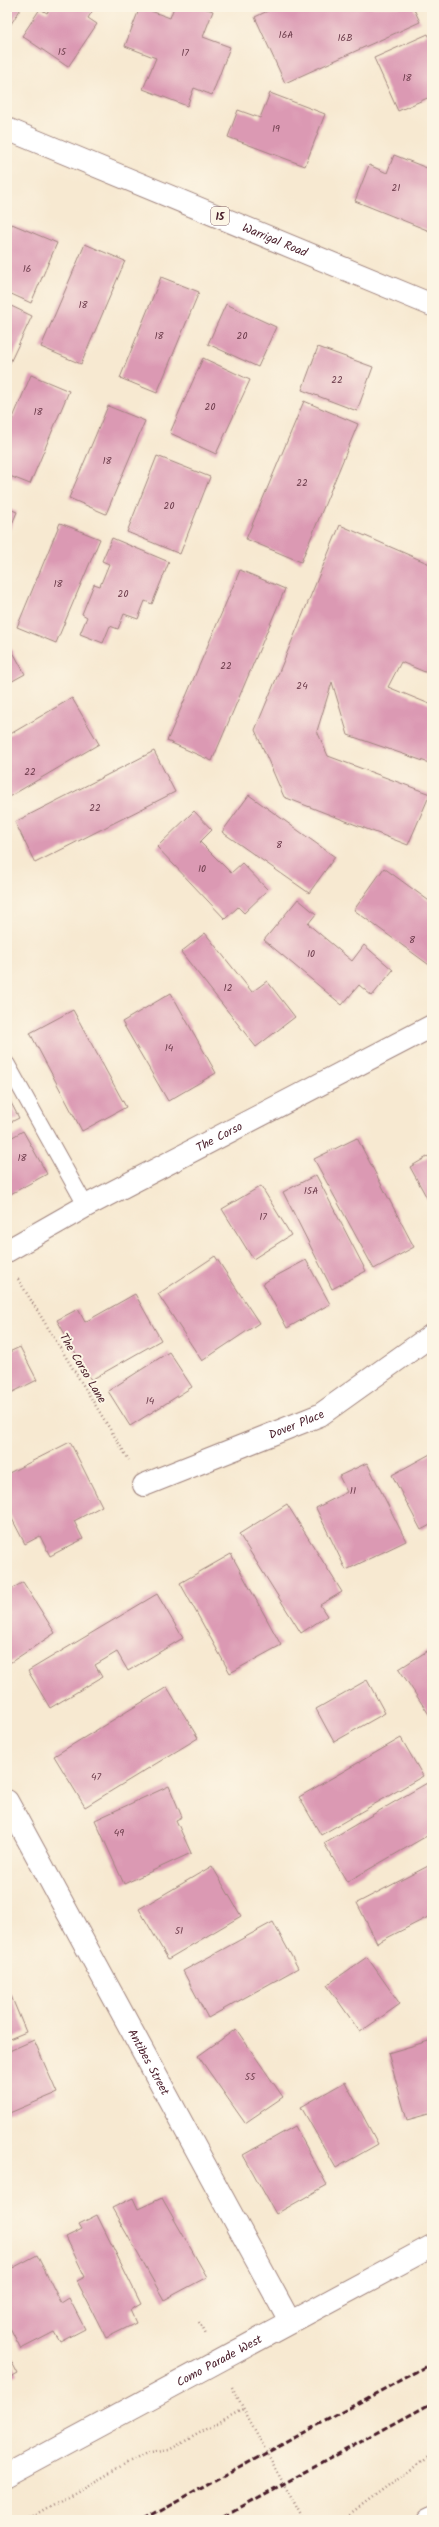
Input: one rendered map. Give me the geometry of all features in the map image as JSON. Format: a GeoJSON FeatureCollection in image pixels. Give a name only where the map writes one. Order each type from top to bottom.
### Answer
{"type":"FeatureCollection","features":[{"type":"Feature","properties":{"kind":"street","name":"Warrigal Road"},"geometry":{"type":"LineString","coordinates":[[7,129],[432,304]]}},
{"type":"Feature","properties":{"kind":"street","name":"The Corso"},"geometry":{"type":"LineString","coordinates":[[7,1251],[86,1206],[432,1026]]}},
{"type":"Feature","properties":{"kind":"street","name":"Dover Place"},"geometry":{"type":"LineString","coordinates":[[144,1485],[320,1415],[432,1335]]}},
{"type":"Feature","properties":{"kind":"street","name":"Antibes Street"},"geometry":{"type":"LineString","coordinates":[[7,1801],[290,2322]]}},
{"type":"Feature","properties":{"kind":"street","name":"Como Parade West"},"geometry":{"type":"LineString","coordinates":[[7,2475],[432,2246]]}},
{"type":"Feature","properties":{"kind":"street"},"geometry":{"type":"LineString","coordinates":[[428,2520],[432,2518]]}},
{"type":"Feature","properties":{"kind":"lane"},"geometry":{"type":"LineString","coordinates":[[7,1064],[86,1206]]}},
{"type":"Feature","properties":{"kind":"path","name":"The Corso Lane"},"geometry":{"type":"LineString","coordinates":[[17,1277],[144,1485]]}},
{"type":"Feature","properties":{"kind":"path"},"geometry":{"type":"LineString","coordinates":[[199,2322],[243,2409],[303,2520]]}},
{"type":"Feature","properties":{"kind":"path"},"geometry":{"type":"LineString","coordinates":[[25,2520],[146,2454],[169,2450],[243,2409]]}},
{"type":"Feature","properties":{"kind":"path"},"geometry":{"type":"LineString","coordinates":[[343,2520],[432,2454]]}},
{"type":"Feature","properties":{"kind":"building"},"geometry":{"type":"Polygon","coordinates":[[[7,7],[22,7],[7,30],[7,7]]]}},
{"type":"Feature","properties":{"kind":"building"},"geometry":{"type":"Polygon","coordinates":[[[51,7],[95,7],[88,18],[97,24],[68,67],[22,36],[40,9],[47,13],[51,7]]]}},
{"type":"Feature","properties":{"kind":"building"},"geometry":{"type":"Polygon","coordinates":[[[140,7],[170,18],[174,7],[201,7],[213,11],[203,37],[230,47],[212,95],[194,88],[187,106],[143,89],[156,58],[125,46],[140,7]]]}},
{"type":"Feature","properties":{"kind":"building"},"geometry":{"type":"Polygon","coordinates":[[[276,7],[413,7],[420,22],[285,83],[255,17],[276,7]]]}},
{"type":"Feature","properties":{"kind":"building"},"geometry":{"type":"Polygon","coordinates":[[[428,34],[432,42],[432,96],[398,111],[374,58],[428,34]]]}},
{"type":"Feature","properties":{"kind":"building"},"geometry":{"type":"Polygon","coordinates":[[[270,93],[325,114],[305,166],[228,137],[238,110],[260,118],[270,93]]]}},
{"type":"Feature","properties":{"kind":"building"},"geometry":{"type":"Polygon","coordinates":[[[394,155],[432,170],[432,232],[355,201],[369,165],[387,173],[394,155]]]}},
{"type":"Feature","properties":{"kind":"building"},"geometry":{"type":"Polygon","coordinates":[[[12,224],[57,243],[31,303],[7,292],[7,235],[12,224]]]}},
{"type":"Feature","properties":{"kind":"building"},"geometry":{"type":"Polygon","coordinates":[[[85,244],[125,261],[81,364],[41,347],[85,244]]]}},
{"type":"Feature","properties":{"kind":"building"},"geometry":{"type":"Polygon","coordinates":[[[161,277],[199,292],[157,393],[120,378],[161,277]]]}},
{"type":"Feature","properties":{"kind":"building"},"geometry":{"type":"Polygon","coordinates":[[[7,304],[32,316],[7,369],[7,304]]]}},
{"type":"Feature","properties":{"kind":"building"},"geometry":{"type":"Polygon","coordinates":[[[226,304],[276,327],[258,367],[208,344],[226,304]]]}},
{"type":"Feature","properties":{"kind":"building"},"geometry":{"type":"Polygon","coordinates":[[[318,347],[373,367],[357,411],[302,390],[318,347]]]}},
{"type":"Feature","properties":{"kind":"building"},"geometry":{"type":"Polygon","coordinates":[[[203,358],[250,380],[216,454],[170,433],[203,358]]]}},
{"type":"Feature","properties":{"kind":"building"},"geometry":{"type":"Polygon","coordinates":[[[31,375],[69,391],[30,484],[7,475],[7,432],[31,375]]]}},
{"type":"Feature","properties":{"kind":"building"},"geometry":{"type":"Polygon","coordinates":[[[304,401],[358,424],[301,562],[246,539],[304,401]]]}},
{"type":"Feature","properties":{"kind":"building"},"geometry":{"type":"Polygon","coordinates":[[[108,406],[145,421],[106,514],[69,498],[108,406]]]}},
{"type":"Feature","properties":{"kind":"building"},"geometry":{"type":"Polygon","coordinates":[[[157,456],[210,477],[180,554],[127,532],[157,456]]]}},
{"type":"Feature","properties":{"kind":"building"},"geometry":{"type":"Polygon","coordinates":[[[7,508],[17,512],[7,536],[7,508]]]}},
{"type":"Feature","properties":{"kind":"building"},"geometry":{"type":"Polygon","coordinates":[[[60,523],[100,539],[56,643],[17,627],[60,523]]]}},
{"type":"Feature","properties":{"kind":"building"},"geometry":{"type":"Polygon","coordinates":[[[340,525],[432,565],[432,675],[401,662],[388,687],[432,705],[432,764],[348,735],[332,682],[317,731],[328,756],[430,794],[408,845],[284,797],[255,730],[340,525]]]}},
{"type":"Feature","properties":{"kind":"building"},"geometry":{"type":"Polygon","coordinates":[[[112,538],[169,562],[152,604],[145,601],[138,619],[124,614],[118,629],[110,626],[103,643],[80,634],[87,617],[82,614],[94,584],[100,586],[109,564],[102,561],[112,538]]]}},
{"type":"Feature","properties":{"kind":"building"},"geometry":{"type":"Polygon","coordinates":[[[240,570],[285,589],[212,761],[167,741],[240,570]]]}},
{"type":"Feature","properties":{"kind":"building"},"geometry":{"type":"Polygon","coordinates":[[[7,641],[25,674],[7,684],[7,641]]]}},
{"type":"Feature","properties":{"kind":"building"},"geometry":{"type":"Polygon","coordinates":[[[72,698],[99,744],[7,798],[7,736],[72,698]]]}},
{"type":"Feature","properties":{"kind":"building"},"geometry":{"type":"Polygon","coordinates":[[[154,751],[175,792],[35,863],[15,822],[154,751]]]}},
{"type":"Feature","properties":{"kind":"building"},"geometry":{"type":"Polygon","coordinates":[[[249,795],[335,857],[309,893],[222,832],[249,795]]]}},
{"type":"Feature","properties":{"kind":"building"},"geometry":{"type":"Polygon","coordinates":[[[194,811],[212,830],[200,842],[231,873],[242,863],[268,890],[244,913],[238,907],[225,919],[157,847],[194,811]]]}},
{"type":"Feature","properties":{"kind":"building"},"geometry":{"type":"Polygon","coordinates":[[[384,868],[432,903],[432,967],[354,910],[384,868]]]}},
{"type":"Feature","properties":{"kind":"building"},"geometry":{"type":"Polygon","coordinates":[[[298,899],[316,914],[308,924],[352,961],[364,945],[393,970],[372,996],[359,985],[342,1005],[264,940],[298,899]]]}},
{"type":"Feature","properties":{"kind":"building"},"geometry":{"type":"Polygon","coordinates":[[[205,933],[252,992],[267,981],[295,1017],[256,1047],[181,952],[205,933]]]}},
{"type":"Feature","properties":{"kind":"building"},"geometry":{"type":"Polygon","coordinates":[[[171,993],[216,1073],[168,1101],[122,1022],[171,993]]]}},
{"type":"Feature","properties":{"kind":"building"},"geometry":{"type":"Polygon","coordinates":[[[73,1010],[126,1107],[82,1131],[30,1033],[73,1010]]]}},
{"type":"Feature","properties":{"kind":"building"},"geometry":{"type":"Polygon","coordinates":[[[7,1095],[19,1118],[7,1124],[7,1095]]]}},
{"type":"Feature","properties":{"kind":"building"},"geometry":{"type":"Polygon","coordinates":[[[23,1131],[47,1174],[7,1196],[7,1140],[23,1131]]]}},
{"type":"Feature","properties":{"kind":"building"},"geometry":{"type":"Polygon","coordinates":[[[357,1138],[414,1247],[374,1269],[314,1159],[357,1138]]]}},
{"type":"Feature","properties":{"kind":"building"},"geometry":{"type":"Polygon","coordinates":[[[432,1154],[432,1207],[410,1167],[432,1154]]]}},
{"type":"Feature","properties":{"kind":"building"},"geometry":{"type":"Polygon","coordinates":[[[316,1175],[366,1271],[332,1289],[283,1192],[316,1175]]]}},
{"type":"Feature","properties":{"kind":"building"},"geometry":{"type":"Polygon","coordinates":[[[261,1186],[291,1235],[253,1259],[222,1209],[261,1186]]]}},
{"type":"Feature","properties":{"kind":"building"},"geometry":{"type":"Polygon","coordinates":[[[215,1256],[259,1323],[202,1361],[158,1294],[215,1256]]]}},
{"type":"Feature","properties":{"kind":"building"},"geometry":{"type":"Polygon","coordinates":[[[306,1260],[330,1304],[287,1328],[263,1283],[306,1260]]]}},
{"type":"Feature","properties":{"kind":"building"},"geometry":{"type":"Polygon","coordinates":[[[135,1294],[161,1340],[91,1380],[57,1320],[78,1309],[85,1322],[135,1294]]]}},
{"type":"Feature","properties":{"kind":"building"},"geometry":{"type":"Polygon","coordinates":[[[20,1347],[37,1380],[7,1395],[7,1353],[20,1347]]]}},
{"type":"Feature","properties":{"kind":"building"},"geometry":{"type":"Polygon","coordinates":[[[169,1352],[192,1387],[130,1426],[108,1391],[169,1352]]]}},
{"type":"Feature","properties":{"kind":"building"},"geometry":{"type":"Polygon","coordinates":[[[70,1442],[102,1506],[74,1521],[83,1539],[50,1556],[40,1536],[25,1544],[7,1509],[7,1474],[70,1442]]]}},
{"type":"Feature","properties":{"kind":"building"},"geometry":{"type":"Polygon","coordinates":[[[432,1453],[432,1524],[421,1530],[392,1475],[432,1453]]]}},
{"type":"Feature","properties":{"kind":"building"},"geometry":{"type":"Polygon","coordinates":[[[367,1463],[406,1541],[346,1570],[316,1508],[347,1492],[339,1476],[367,1463]]]}},
{"type":"Feature","properties":{"kind":"building"},"geometry":{"type":"Polygon","coordinates":[[[287,1504],[342,1592],[320,1605],[327,1616],[301,1633],[239,1534],[287,1504]]]}},
{"type":"Feature","properties":{"kind":"building"},"geometry":{"type":"Polygon","coordinates":[[[231,1554],[281,1645],[230,1673],[180,1583],[231,1554]]]}},
{"type":"Feature","properties":{"kind":"building"},"geometry":{"type":"Polygon","coordinates":[[[23,1582],[55,1633],[8,1664],[7,1592],[23,1582]]]}},
{"type":"Feature","properties":{"kind":"building"},"geometry":{"type":"Polygon","coordinates":[[[157,1594],[183,1638],[128,1671],[117,1652],[95,1665],[102,1677],[50,1708],[28,1671],[157,1594]]]}},
{"type":"Feature","properties":{"kind":"building"},"geometry":{"type":"Polygon","coordinates":[[[432,1648],[432,1719],[399,1669],[432,1648]]]}},
{"type":"Feature","properties":{"kind":"building"},"geometry":{"type":"Polygon","coordinates":[[[367,1680],[385,1713],[334,1742],[316,1709],[367,1680]]]}},
{"type":"Feature","properties":{"kind":"building"},"geometry":{"type":"Polygon","coordinates":[[[167,1687],[198,1738],[85,1807],[54,1756],[167,1687]]]}},
{"type":"Feature","properties":{"kind":"building"},"geometry":{"type":"Polygon","coordinates":[[[401,1738],[423,1776],[321,1835],[299,1797],[401,1738]]]}},
{"type":"Feature","properties":{"kind":"building"},"geometry":{"type":"Polygon","coordinates":[[[427,1783],[432,1791],[432,1833],[347,1882],[324,1843],[427,1783]]]}},
{"type":"Feature","properties":{"kind":"building"},"geometry":{"type":"Polygon","coordinates":[[[169,1786],[182,1817],[176,1820],[191,1853],[124,1884],[95,1820],[169,1786]]]}},
{"type":"Feature","properties":{"kind":"building"},"geometry":{"type":"Polygon","coordinates":[[[432,1864],[432,1915],[377,1943],[357,1903],[432,1864]]]}},
{"type":"Feature","properties":{"kind":"building"},"geometry":{"type":"Polygon","coordinates":[[[212,1866],[241,1916],[168,1959],[139,1909],[212,1866]]]}},
{"type":"Feature","properties":{"kind":"building"},"geometry":{"type":"Polygon","coordinates":[[[273,1922],[298,1968],[208,2018],[183,1971],[273,1922]]]}},
{"type":"Feature","properties":{"kind":"building"},"geometry":{"type":"Polygon","coordinates":[[[367,1957],[400,2004],[360,2032],[327,1985],[367,1957]]]}},
{"type":"Feature","properties":{"kind":"building"},"geometry":{"type":"Polygon","coordinates":[[[7,1986],[26,2032],[7,2040],[7,1986]]]}},
{"type":"Feature","properties":{"kind":"building"},"geometry":{"type":"Polygon","coordinates":[[[236,2029],[283,2097],[245,2123],[198,2056],[236,2029]]]}},
{"type":"Feature","properties":{"kind":"building"},"geometry":{"type":"Polygon","coordinates":[[[34,2040],[57,2093],[7,2114],[7,2052],[34,2040]]]}},
{"type":"Feature","properties":{"kind":"building"},"geometry":{"type":"Polygon","coordinates":[[[432,2040],[432,2113],[407,2120],[388,2053],[432,2040]]]}},
{"type":"Feature","properties":{"kind":"building"},"geometry":{"type":"Polygon","coordinates":[[[345,2082],[378,2144],[336,2168],[301,2107],[345,2082]]]}},
{"type":"Feature","properties":{"kind":"building"},"geometry":{"type":"Polygon","coordinates":[[[295,2126],[327,2185],[276,2214],[243,2155],[295,2126]]]}},
{"type":"Feature","properties":{"kind":"building"},"geometry":{"type":"Polygon","coordinates":[[[133,2198],[138,2209],[162,2198],[207,2277],[164,2300],[112,2208],[133,2198]]]}},
{"type":"Feature","properties":{"kind":"building"},"geometry":{"type":"Polygon","coordinates":[[[97,2215],[141,2304],[130,2310],[136,2323],[106,2338],[77,2281],[85,2277],[66,2237],[82,2229],[79,2224],[97,2215]]]}},
{"type":"Feature","properties":{"kind":"building"},"geometry":{"type":"Polygon","coordinates":[[[37,2255],[61,2303],[69,2298],[85,2329],[60,2342],[54,2332],[21,2349],[7,2322],[7,2271],[37,2255]]]}},
{"type":"Feature","properties":{"kind":"building"},"geometry":{"type":"Polygon","coordinates":[[[7,2353],[18,2374],[7,2380],[7,2353]]]}},
{"type":"Feature","properties":{"kind":"railway"},"geometry":{"type":"LineString","coordinates":[[143,2520],[432,2363]]}},
{"type":"Feature","properties":{"kind":"railway"},"geometry":{"type":"LineString","coordinates":[[217,2520],[432,2403]]}}]}
